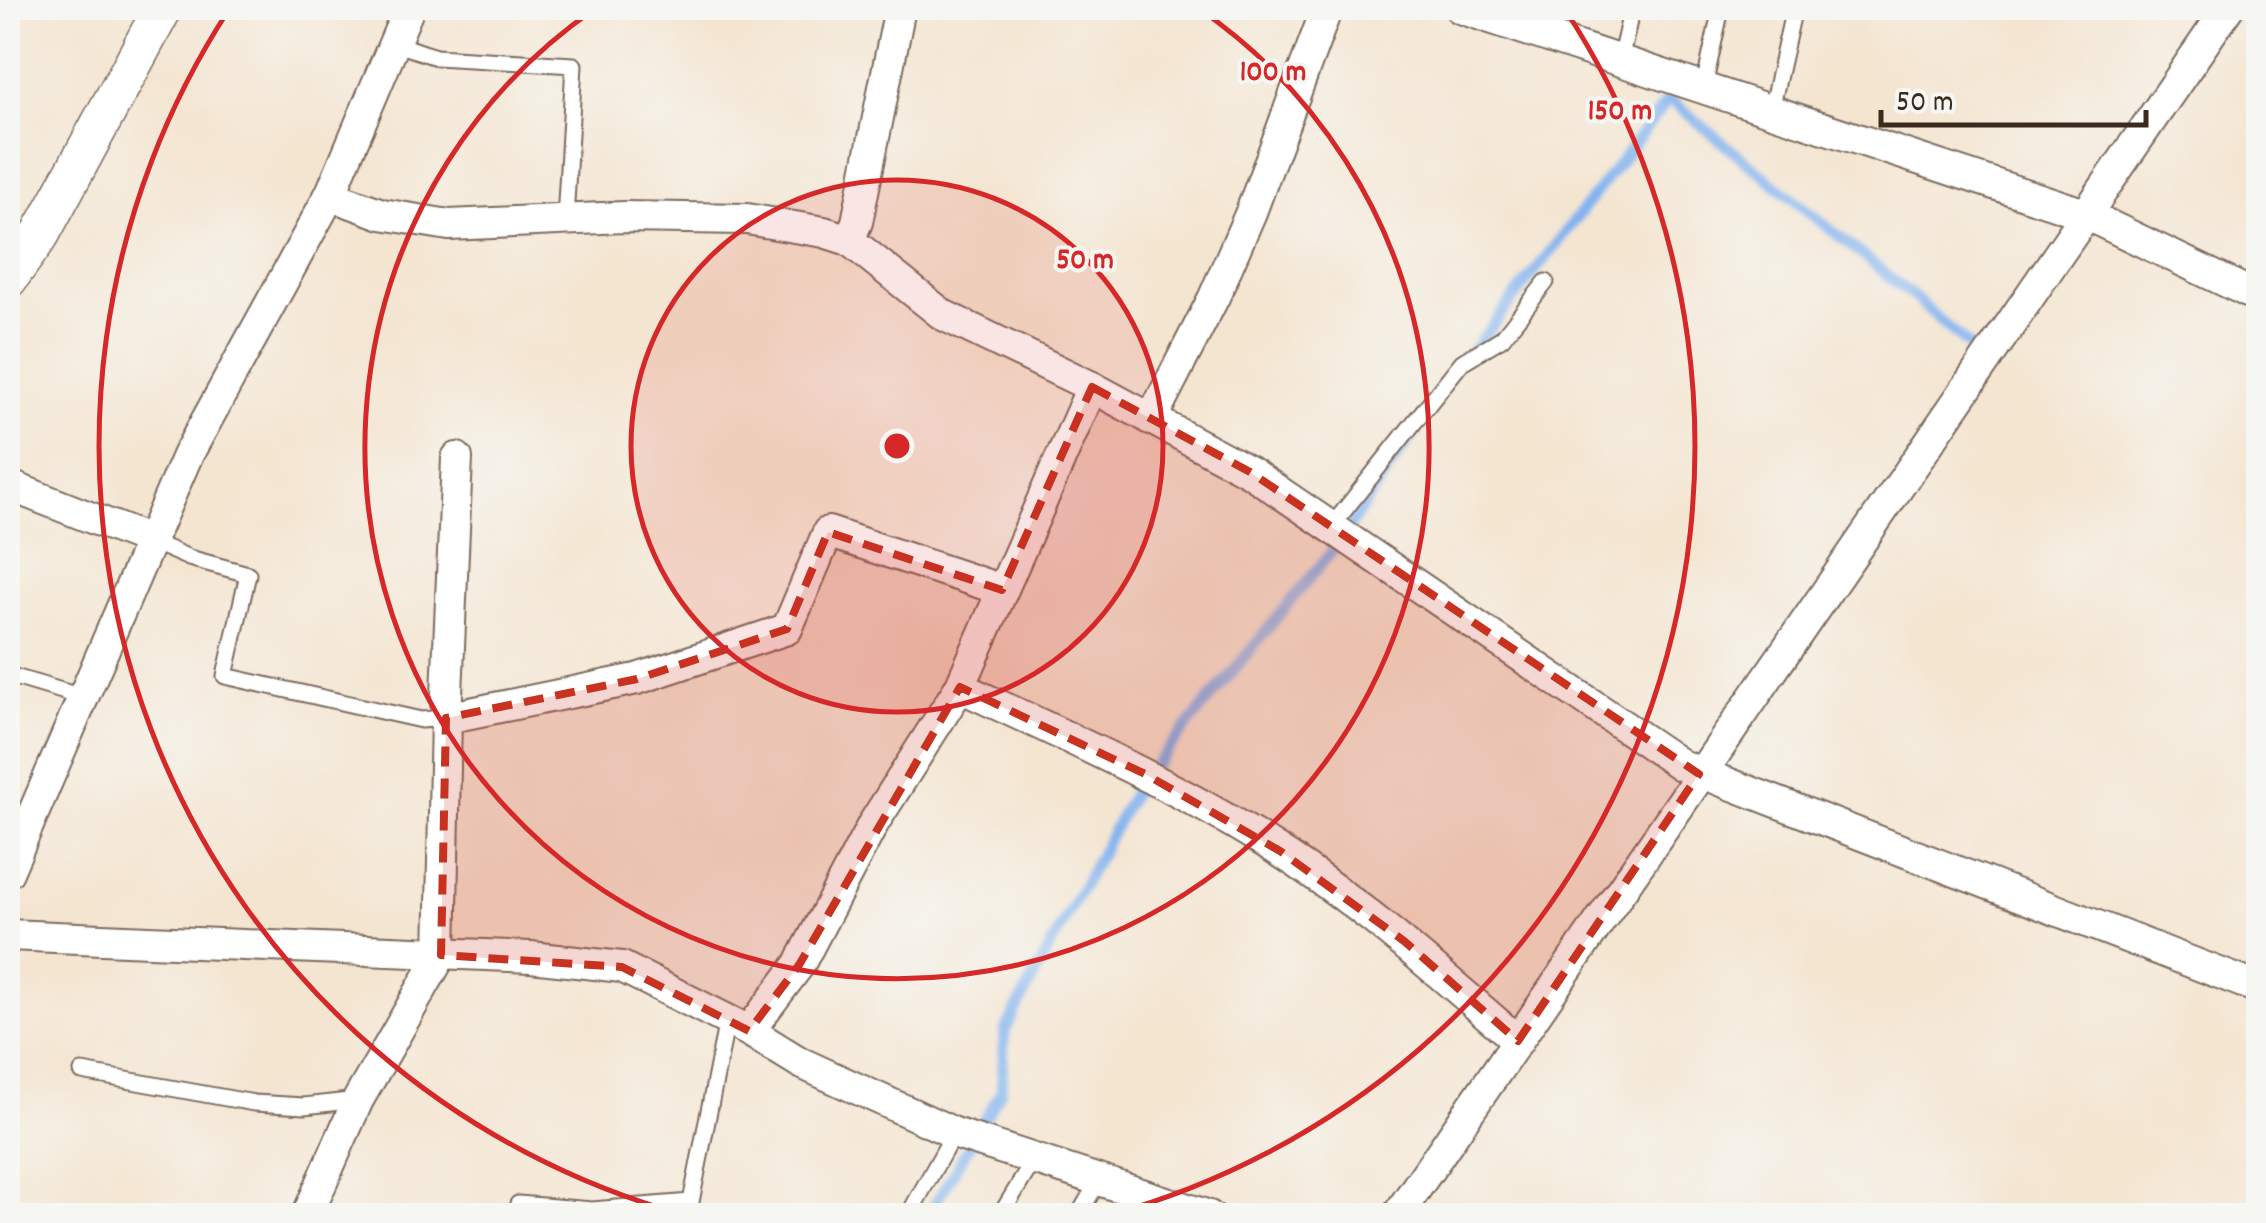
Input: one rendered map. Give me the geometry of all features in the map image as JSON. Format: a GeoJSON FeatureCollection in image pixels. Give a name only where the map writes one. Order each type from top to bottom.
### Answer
{"type":"FeatureCollection","features":[{"type":"Feature","properties":{"kind":"street"},"geometry":{"type":"LineString","coordinates":[[8,280],[40,235],[163,8]]}},
{"type":"Feature","properties":{"kind":"street"},"geometry":{"type":"LineString","coordinates":[[8,872],[187,456],[330,195],[409,8]]}},
{"type":"Feature","properties":{"kind":"street"},"geometry":{"type":"LineString","coordinates":[[849,240],[857,222],[900,8]]}},
{"type":"Feature","properties":{"kind":"street"},"geometry":{"type":"LineString","coordinates":[[1151,420],[1229,263],[1327,8]]}},
{"type":"Feature","properties":{"kind":"street"},"geometry":{"type":"LineString","coordinates":[[1460,8],[2085,214],[2258,297]]}},
{"type":"Feature","properties":{"kind":"street"},"geometry":{"type":"LineString","coordinates":[[1409,1212],[1699,774],[2228,8]]}},
{"type":"Feature","properties":{"kind":"street"},"geometry":{"type":"LineString","coordinates":[[330,195],[382,214],[449,225],[624,217],[747,219],[849,240],[943,315],[1092,387],[1250,472],[1681,765],[2258,988]]}},
{"type":"Feature","properties":{"kind":"street"},"geometry":{"type":"LineString","coordinates":[[738,1025],[799,965],[874,824],[960,687],[1092,387]]}},
{"type":"Feature","properties":{"kind":"street"},"geometry":{"type":"LineString","coordinates":[[307,1216],[358,1100],[441,956],[457,458]]}},
{"type":"Feature","properties":{"kind":"street"},"geometry":{"type":"LineString","coordinates":[[8,485],[150,542]]}},
{"type":"Feature","properties":{"kind":"street"},"geometry":{"type":"LineString","coordinates":[[446,718],[638,680],[786,630],[828,532],[1002,590]]}},
{"type":"Feature","properties":{"kind":"street"},"geometry":{"type":"LineString","coordinates":[[960,687],[1145,774],[1280,851],[1404,941],[1518,1042]]}},
{"type":"Feature","properties":{"kind":"street"},"geometry":{"type":"LineString","coordinates":[[8,935],[531,958],[622,967],[738,1025],[801,1063],[954,1132],[1099,1180],[1167,1209],[1209,1216]]}},
{"type":"Feature","properties":{"kind":"lane"},"geometry":{"type":"LineString","coordinates":[[1620,60],[1632,8]]}},
{"type":"Feature","properties":{"kind":"lane"},"geometry":{"type":"LineString","coordinates":[[1704,87],[1721,8]]}},
{"type":"Feature","properties":{"kind":"lane"},"geometry":{"type":"LineString","coordinates":[[1771,110],[1794,8]]}},
{"type":"Feature","properties":{"kind":"lane"},"geometry":{"type":"LineString","coordinates":[[394,44],[436,57],[574,65],[565,220]]}},
{"type":"Feature","properties":{"kind":"lane"},"geometry":{"type":"LineString","coordinates":[[1331,527],[1462,362],[1502,338],[1546,282]]}},
{"type":"Feature","properties":{"kind":"lane"},"geometry":{"type":"LineString","coordinates":[[150,542],[189,558],[248,574],[225,676],[421,720],[446,718]]}},
{"type":"Feature","properties":{"kind":"lane"},"geometry":{"type":"LineString","coordinates":[[8,675],[82,697]]}},
{"type":"Feature","properties":{"kind":"lane"},"geometry":{"type":"LineString","coordinates":[[518,1204],[592,1210],[692,1202],[738,1025]]}},
{"type":"Feature","properties":{"kind":"lane"},"geometry":{"type":"LineString","coordinates":[[82,1072],[254,1103],[304,1106],[358,1100]]}},
{"type":"Feature","properties":{"kind":"lane"},"geometry":{"type":"LineString","coordinates":[[908,1216],[954,1132]]}},
{"type":"Feature","properties":{"kind":"lane"},"geometry":{"type":"LineString","coordinates":[[1000,1216],[1034,1160]]}},
{"type":"Feature","properties":{"kind":"lane"},"geometry":{"type":"LineString","coordinates":[[1078,1216],[1099,1180]]}},
{"type":"Feature","properties":{"kind":"highlighted area"},"geometry":{"type":"Polygon","coordinates":[[[1092,387],[1250,472],[1699,774],[1518,1041],[1404,941],[1280,851],[1145,774],[960,687],[799,965],[749,1031],[622,967],[441,955],[446,718],[637,679],[787,629],[828,532],[1002,590],[1092,387]]]}},
{"type":"Feature","properties":{"kind":"waterway"},"geometry":{"type":"LineString","coordinates":[[1468,357],[1669,99],[1914,297],[1973,350]]}},
{"type":"Feature","properties":{"kind":"waterway"},"geometry":{"type":"LineString","coordinates":[[928,1216],[1001,1091],[1005,1031],[1134,791],[1333,550],[1417,429]]}}]}
